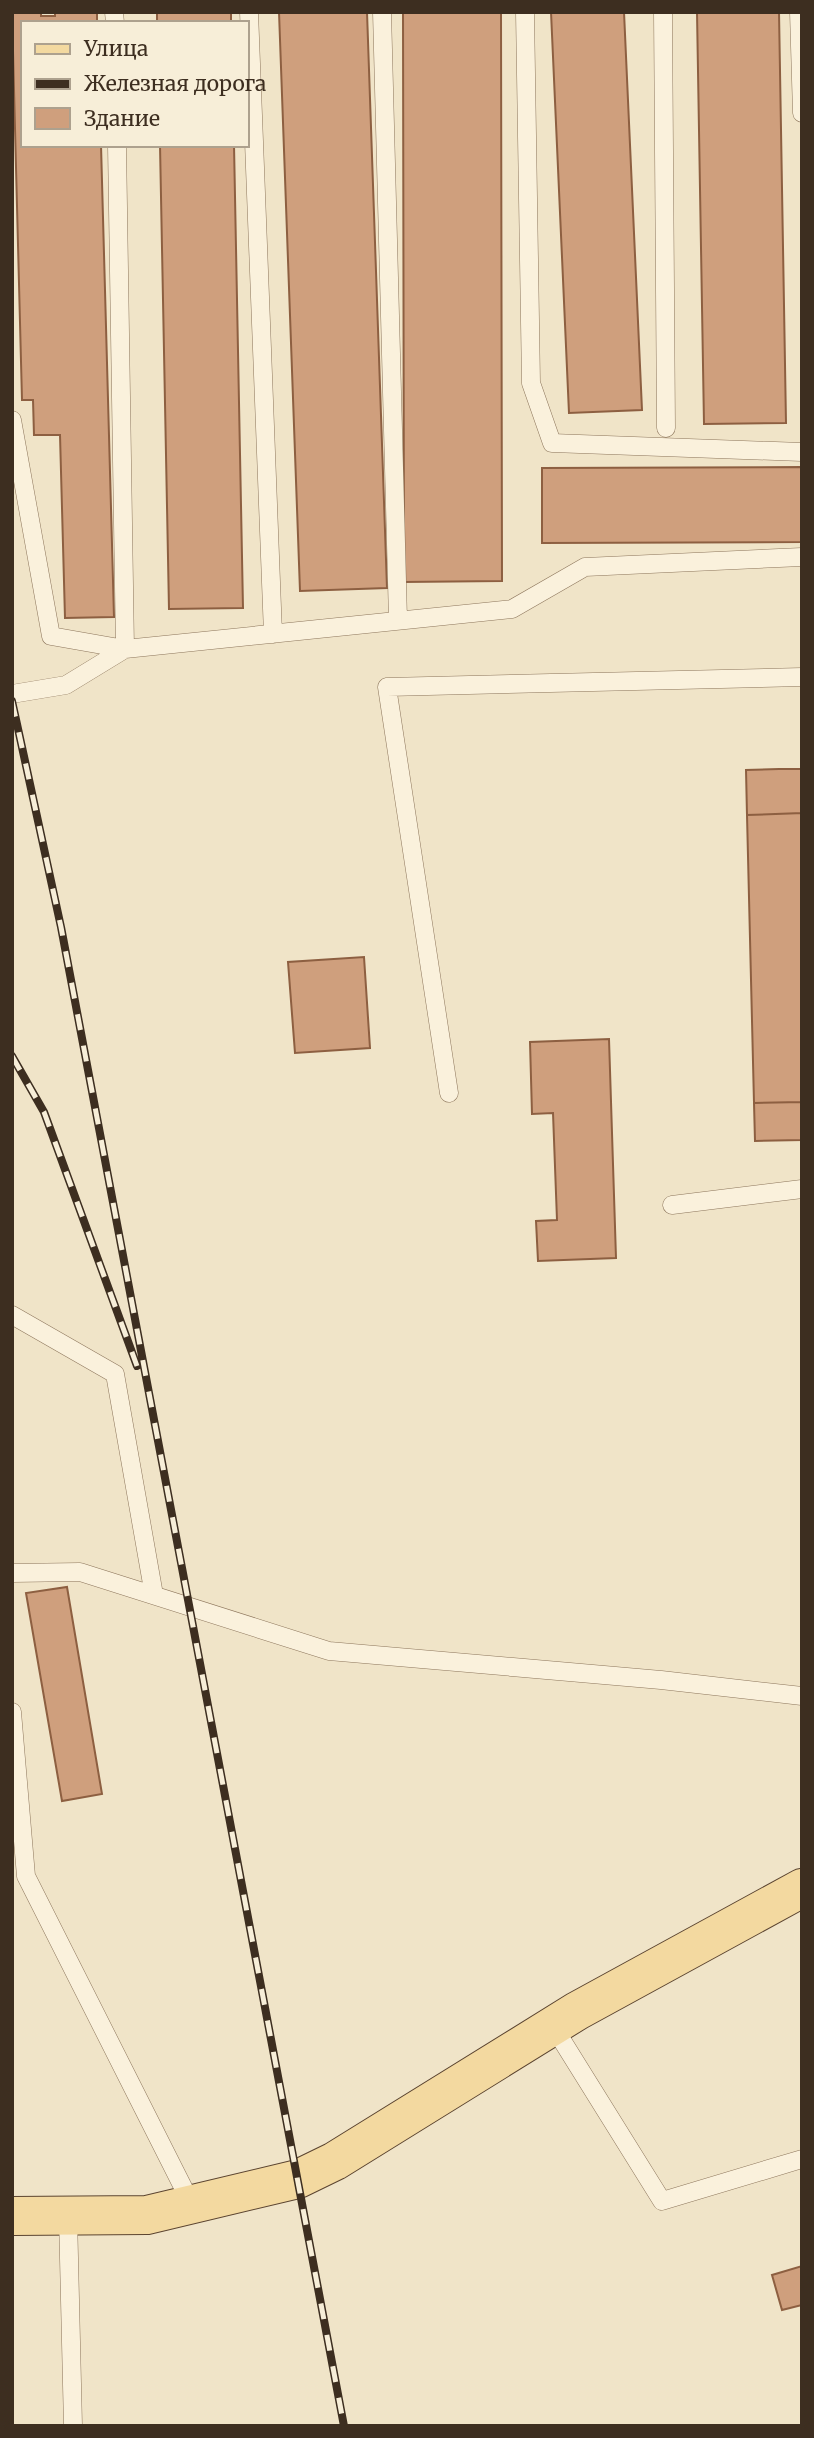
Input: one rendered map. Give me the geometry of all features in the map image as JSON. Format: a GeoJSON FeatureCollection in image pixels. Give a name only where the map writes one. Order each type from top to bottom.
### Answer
{"type":"FeatureCollection","features":[{"type":"Feature","properties":{"kind":"main road"},"geometry":{"type":"LineString","coordinates":[[12,2216],[147,2216],[298,2179],[335,2161],[553,2026],[802,1888]]}},
{"type":"Feature","properties":{"kind":"lane"},"geometry":{"type":"LineString","coordinates":[[249,12],[273,634]]}},
{"type":"Feature","properties":{"kind":"lane"},"geometry":{"type":"LineString","coordinates":[[382,12],[398,620]]}},
{"type":"Feature","properties":{"kind":"lane"},"geometry":{"type":"LineString","coordinates":[[525,12],[531,383],[552,443],[802,452]]}},
{"type":"Feature","properties":{"kind":"lane"},"geometry":{"type":"LineString","coordinates":[[663,12],[666,428]]}},
{"type":"Feature","properties":{"kind":"lane"},"geometry":{"type":"LineString","coordinates":[[799,12],[802,113]]}},
{"type":"Feature","properties":{"kind":"lane"},"geometry":{"type":"LineString","coordinates":[[117,147],[125,649]]}},
{"type":"Feature","properties":{"kind":"lane"},"geometry":{"type":"LineString","coordinates":[[12,420],[51,636],[125,649],[512,609],[585,567],[802,557]]}},
{"type":"Feature","properties":{"kind":"lane"},"geometry":{"type":"LineString","coordinates":[[12,694],[66,685],[125,649]]}},
{"type":"Feature","properties":{"kind":"lane"},"geometry":{"type":"LineString","coordinates":[[449,1093],[387,687],[802,677]]}},
{"type":"Feature","properties":{"kind":"lane"},"geometry":{"type":"LineString","coordinates":[[672,1205],[802,1189]]}},
{"type":"Feature","properties":{"kind":"lane"},"geometry":{"type":"LineString","coordinates":[[12,1315],[115,1374],[154,1595]]}},
{"type":"Feature","properties":{"kind":"lane"},"geometry":{"type":"LineString","coordinates":[[12,1573],[80,1572],[329,1651],[661,1680],[802,1696]]}},
{"type":"Feature","properties":{"kind":"lane"},"geometry":{"type":"LineString","coordinates":[[12,1712],[26,1876],[192,2205]]}},
{"type":"Feature","properties":{"kind":"lane"},"geometry":{"type":"LineString","coordinates":[[553,2026],[662,2202],[802,2159]]}},
{"type":"Feature","properties":{"kind":"lane"},"geometry":{"type":"LineString","coordinates":[[68,2216],[73,2426]]}},
{"type":"Feature","properties":{"kind":"building"},"geometry":{"type":"Polygon","coordinates":[[[12,12],[41,12],[41,16],[55,16],[55,12],[97,12],[97,21],[21,21],[21,147],[101,147],[114,617],[65,618],[60,435],[34,435],[33,400],[22,400],[12,12]]]}},
{"type":"Feature","properties":{"kind":"building"},"geometry":{"type":"Polygon","coordinates":[[[157,12],[231,12],[231,21],[157,21],[157,12]]]}},
{"type":"Feature","properties":{"kind":"building"},"geometry":{"type":"Polygon","coordinates":[[[279,12],[367,12],[387,588],[300,591],[279,12]]]}},
{"type":"Feature","properties":{"kind":"building"},"geometry":{"type":"Polygon","coordinates":[[[403,12],[501,12],[502,581],[404,582],[403,12]]]}},
{"type":"Feature","properties":{"kind":"building"},"geometry":{"type":"Polygon","coordinates":[[[551,12],[624,12],[642,410],[569,413],[551,12]]]}},
{"type":"Feature","properties":{"kind":"building"},"geometry":{"type":"Polygon","coordinates":[[[697,12],[779,12],[786,423],[704,424],[697,12]]]}},
{"type":"Feature","properties":{"kind":"building"},"geometry":{"type":"Polygon","coordinates":[[[160,147],[234,147],[243,608],[169,609],[160,147]]]}},
{"type":"Feature","properties":{"kind":"building"},"geometry":{"type":"Polygon","coordinates":[[[802,467],[802,542],[542,543],[542,468],[802,467]]]}},
{"type":"Feature","properties":{"kind":"building"},"geometry":{"type":"Polygon","coordinates":[[[802,769],[802,813],[747,815],[746,770],[802,769]]]}},
{"type":"Feature","properties":{"kind":"building"},"geometry":{"type":"Polygon","coordinates":[[[802,813],[802,1102],[754,1103],[747,815],[802,813]]]}},
{"type":"Feature","properties":{"kind":"building"},"geometry":{"type":"Polygon","coordinates":[[[364,957],[370,1048],[295,1053],[288,962],[364,957]]]}},
{"type":"Feature","properties":{"kind":"building"},"geometry":{"type":"Polygon","coordinates":[[[609,1039],[616,1258],[538,1261],[536,1221],[557,1220],[553,1113],[532,1114],[530,1042],[609,1039]]]}},
{"type":"Feature","properties":{"kind":"building"},"geometry":{"type":"Polygon","coordinates":[[[802,1102],[802,1140],[755,1141],[754,1103],[802,1102]]]}},
{"type":"Feature","properties":{"kind":"building"},"geometry":{"type":"Polygon","coordinates":[[[67,1587],[102,1794],[62,1801],[26,1593],[67,1587]]]}},
{"type":"Feature","properties":{"kind":"building"},"geometry":{"type":"Polygon","coordinates":[[[802,2266],[802,2305],[782,2310],[772,2275],[802,2266]]]}},
{"type":"Feature","properties":{"kind":"railway"},"geometry":{"type":"LineString","coordinates":[[12,701],[61,927],[344,2426]]}},
{"type":"Feature","properties":{"kind":"railway"},"geometry":{"type":"LineString","coordinates":[[12,1056],[44,1112],[137,1366]]}}]}
